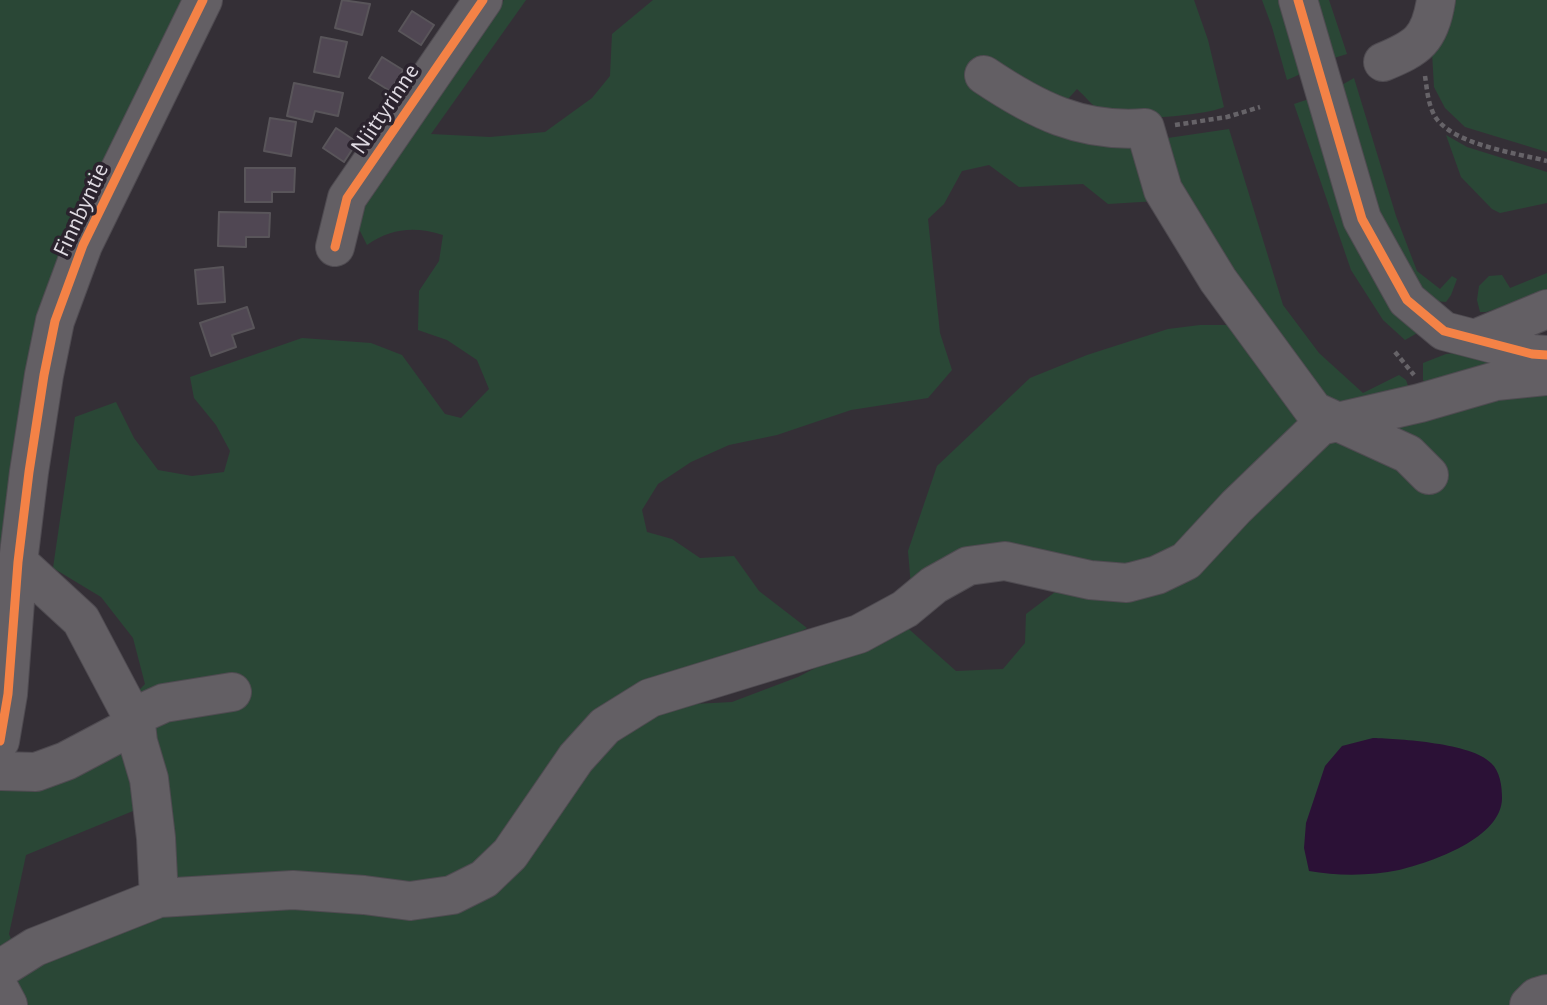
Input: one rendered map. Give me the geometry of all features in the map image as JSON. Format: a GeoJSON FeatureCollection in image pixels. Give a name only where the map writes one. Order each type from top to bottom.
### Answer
{"type":"FeatureCollection","features":[{"type":"Feature","properties":{"kind":"street","name":"Finnbyntie"},"geometry":{"type":"LineString","coordinates":[[0,741],[8,694],[18,562],[42,387],[55,321],[83,245],[203,0]]}},
{"type":"Feature","properties":{"kind":"street","name":"Niittyrinne"},"geometry":{"type":"LineString","coordinates":[[335,247],[347,198],[483,0]]}},
{"type":"Feature","properties":{"kind":"street"},"geometry":{"type":"LineString","coordinates":[[1298,0],[1362,219],[1407,300],[1444,331],[1531,354],[1547,355]]}},
{"type":"Feature","properties":{"kind":"street"},"geometry":{"type":"LineString","coordinates":[[1398,56],[1425,34],[1434,15],[1436,0]]}},
{"type":"Feature","properties":{"kind":"street"},"geometry":{"type":"LineString","coordinates":[[984,75],[1016,96],[1066,120],[1117,130],[1145,128],[1163,190],[1218,280],[1314,411],[1408,454],[1429,475]]}},
{"type":"Feature","properties":{"kind":"street"},"geometry":{"type":"LineString","coordinates":[[1477,338],[1547,309]]}},
{"type":"Feature","properties":{"kind":"street"},"geometry":{"type":"LineString","coordinates":[[0,969],[35,947],[159,898],[293,890],[410,901],[452,895],[484,879],[510,854],[576,758],[605,726],[650,698],[859,634],[905,609],[934,585],[968,566],[1005,561],[1090,580],[1127,583],[1157,575],[1186,561],[1236,507],[1321,426],[1337,420],[1420,403],[1496,381],[1547,376]]}},
{"type":"Feature","properties":{"kind":"street"},"geometry":{"type":"LineString","coordinates":[[18,562],[81,620],[136,724],[138,742],[149,779],[159,898]]}},
{"type":"Feature","properties":{"kind":"street"},"geometry":{"type":"LineString","coordinates":[[0,771],[36,772],[66,761],[136,724],[142,713],[164,703],[232,692]]}},
{"type":"Feature","properties":{"kind":"street"},"geometry":{"type":"LineString","coordinates":[[0,990],[8,1005]]}},
{"type":"Feature","properties":{"kind":"street"},"geometry":{"type":"LineString","coordinates":[[1529,1005],[1547,994]]}},
{"type":"Feature","properties":{"kind":"path"},"geometry":{"type":"LineString","coordinates":[[1398,56],[1423,68],[1429,99],[1436,117],[1448,130],[1470,141],[1547,161]]}},
{"type":"Feature","properties":{"kind":"path"},"geometry":{"type":"LineString","coordinates":[[1145,128],[1227,117],[1260,107]]}},
{"type":"Feature","properties":{"kind":"green space"},"geometry":{"type":"Polygon","coordinates":[[[0,0],[187,0],[108,158],[0,614],[0,0]]]}},
{"type":"Feature","properties":{"kind":"green space"},"geometry":{"type":"Polygon","coordinates":[[[504,0],[526,0],[431,134],[490,137],[545,132],[592,98],[610,76],[612,34],[653,0],[1194,0],[1208,40],[1224,107],[1165,117],[1115,117],[1106,115],[1077,89],[1048,121],[1134,137],[1157,201],[1108,204],[1083,184],[1019,187],[989,165],[962,171],[944,204],[928,219],[940,333],[952,370],[928,398],[851,410],[777,435],[729,445],[691,462],[658,484],[642,510],[647,532],[672,539],[700,558],[734,556],[759,591],[807,628],[766,651],[614,704],[508,840],[437,887],[173,880],[133,811],[26,855],[9,934],[22,966],[160,908],[456,903],[584,761],[675,705],[732,702],[798,677],[902,623],[956,671],[1003,669],[1025,643],[1026,614],[1063,586],[1176,565],[911,586],[908,551],[937,466],[1030,378],[1087,355],[1168,329],[1200,325],[1238,325],[1324,434],[1547,387],[1547,1005],[0,1005],[0,777],[87,744],[145,684],[133,638],[101,597],[53,568],[75,417],[116,402],[134,438],[158,470],[192,476],[224,472],[230,451],[216,425],[194,398],[190,377],[302,338],[371,343],[402,355],[445,414],[461,418],[489,389],[477,360],[447,340],[418,330],[419,291],[439,261],[443,235],[423,230],[404,230],[385,235],[367,245],[355,221],[415,120],[504,0]]]}},
{"type":"Feature","properties":{"kind":"green space"},"geometry":{"type":"Polygon","coordinates":[[[1262,0],[1286,0],[1305,72],[1287,80],[1262,0]]]}},
{"type":"Feature","properties":{"kind":"green space"},"geometry":{"type":"Polygon","coordinates":[[[1312,0],[1329,0],[1347,54],[1334,58],[1312,0]]]}},
{"type":"Feature","properties":{"kind":"green space"},"geometry":{"type":"Polygon","coordinates":[[[1444,0],[1547,0],[1547,152],[1465,127],[1445,108],[1434,87],[1431,35],[1444,0]]]}},
{"type":"Feature","properties":{"kind":"green space"},"geometry":{"type":"Polygon","coordinates":[[[1354,78],[1396,216],[1417,271],[1440,289],[1452,276],[1457,279],[1446,302],[1435,301],[1424,294],[1388,242],[1340,86],[1354,78]]]}},
{"type":"Feature","properties":{"kind":"green space"},"geometry":{"type":"Polygon","coordinates":[[[1311,100],[1419,332],[1405,340],[1383,320],[1351,270],[1294,104],[1311,100]]]}},
{"type":"Feature","properties":{"kind":"green space"},"geometry":{"type":"Polygon","coordinates":[[[1229,129],[1283,305],[1319,353],[1363,393],[1399,375],[1406,380],[1409,389],[1332,411],[1218,265],[1161,139],[1229,129]]]}},
{"type":"Feature","properties":{"kind":"green space"},"geometry":{"type":"Polygon","coordinates":[[[1446,135],[1467,147],[1547,172],[1547,203],[1500,213],[1492,209],[1461,177],[1446,135]]]}},
{"type":"Feature","properties":{"kind":"green space"},"geometry":{"type":"Polygon","coordinates":[[[1547,273],[1547,292],[1480,312],[1477,300],[1479,286],[1489,276],[1502,275],[1510,288],[1547,273]]]}},
{"type":"Feature","properties":{"kind":"green space"},"geometry":{"type":"Polygon","coordinates":[[[1464,352],[1545,373],[1428,387],[1423,380],[1423,363],[1446,354],[1464,352]]]}},
{"type":"Feature","properties":{"kind":"shaded area"},"geometry":{"type":"Polygon","coordinates":[[[1373,738],[1435,743],[1482,756],[1494,766],[1500,779],[1502,798],[1499,812],[1491,825],[1463,846],[1413,866],[1366,874],[1309,871],[1304,848],[1306,823],[1325,766],[1342,746],[1373,738]]]}},
{"type":"Feature","properties":{"kind":"building"},"geometry":{"type":"Polygon","coordinates":[[[342,0],[370,4],[362,35],[335,28],[342,0]]]}},
{"type":"Feature","properties":{"kind":"building"},"geometry":{"type":"Polygon","coordinates":[[[412,11],[434,25],[421,45],[399,31],[412,11]]]}},
{"type":"Feature","properties":{"kind":"building"},"geometry":{"type":"Polygon","coordinates":[[[321,37],[347,42],[339,77],[314,72],[321,37]]]}},
{"type":"Feature","properties":{"kind":"building"},"geometry":{"type":"Polygon","coordinates":[[[382,57],[403,70],[390,91],[369,78],[382,57]]]}},
{"type":"Feature","properties":{"kind":"building"},"geometry":{"type":"Polygon","coordinates":[[[294,83],[343,93],[338,116],[315,111],[312,122],[287,116],[294,83]]]}},
{"type":"Feature","properties":{"kind":"building"},"geometry":{"type":"Polygon","coordinates":[[[270,118],[296,122],[291,156],[264,151],[270,118]]]}},
{"type":"Feature","properties":{"kind":"building"},"geometry":{"type":"Polygon","coordinates":[[[336,128],[357,142],[344,162],[323,148],[336,128]]]}},
{"type":"Feature","properties":{"kind":"building"},"geometry":{"type":"Polygon","coordinates":[[[245,168],[295,168],[294,192],[272,192],[272,202],[245,202],[245,168]]]}},
{"type":"Feature","properties":{"kind":"building"},"geometry":{"type":"Polygon","coordinates":[[[219,212],[270,213],[269,237],[246,237],[246,247],[218,246],[219,212]]]}},
{"type":"Feature","properties":{"kind":"building"},"geometry":{"type":"Polygon","coordinates":[[[223,267],[225,302],[198,304],[195,270],[223,267]]]}},
{"type":"Feature","properties":{"kind":"building"},"geometry":{"type":"Polygon","coordinates":[[[247,307],[254,328],[232,335],[236,347],[211,356],[200,323],[247,307]]]}},
{"type":"Feature","properties":{"kind":"cycle path"},"geometry":{"type":"LineString","coordinates":[[0,741],[8,694],[18,562],[29,472],[55,321],[83,245],[203,0]]}},
{"type":"Feature","properties":{"kind":"cycle path"},"geometry":{"type":"LineString","coordinates":[[335,247],[347,198],[483,0]]}},
{"type":"Feature","properties":{"kind":"cycle path"},"geometry":{"type":"LineString","coordinates":[[1298,0],[1362,219],[1407,300],[1444,331],[1532,354],[1547,355]]}}]}
